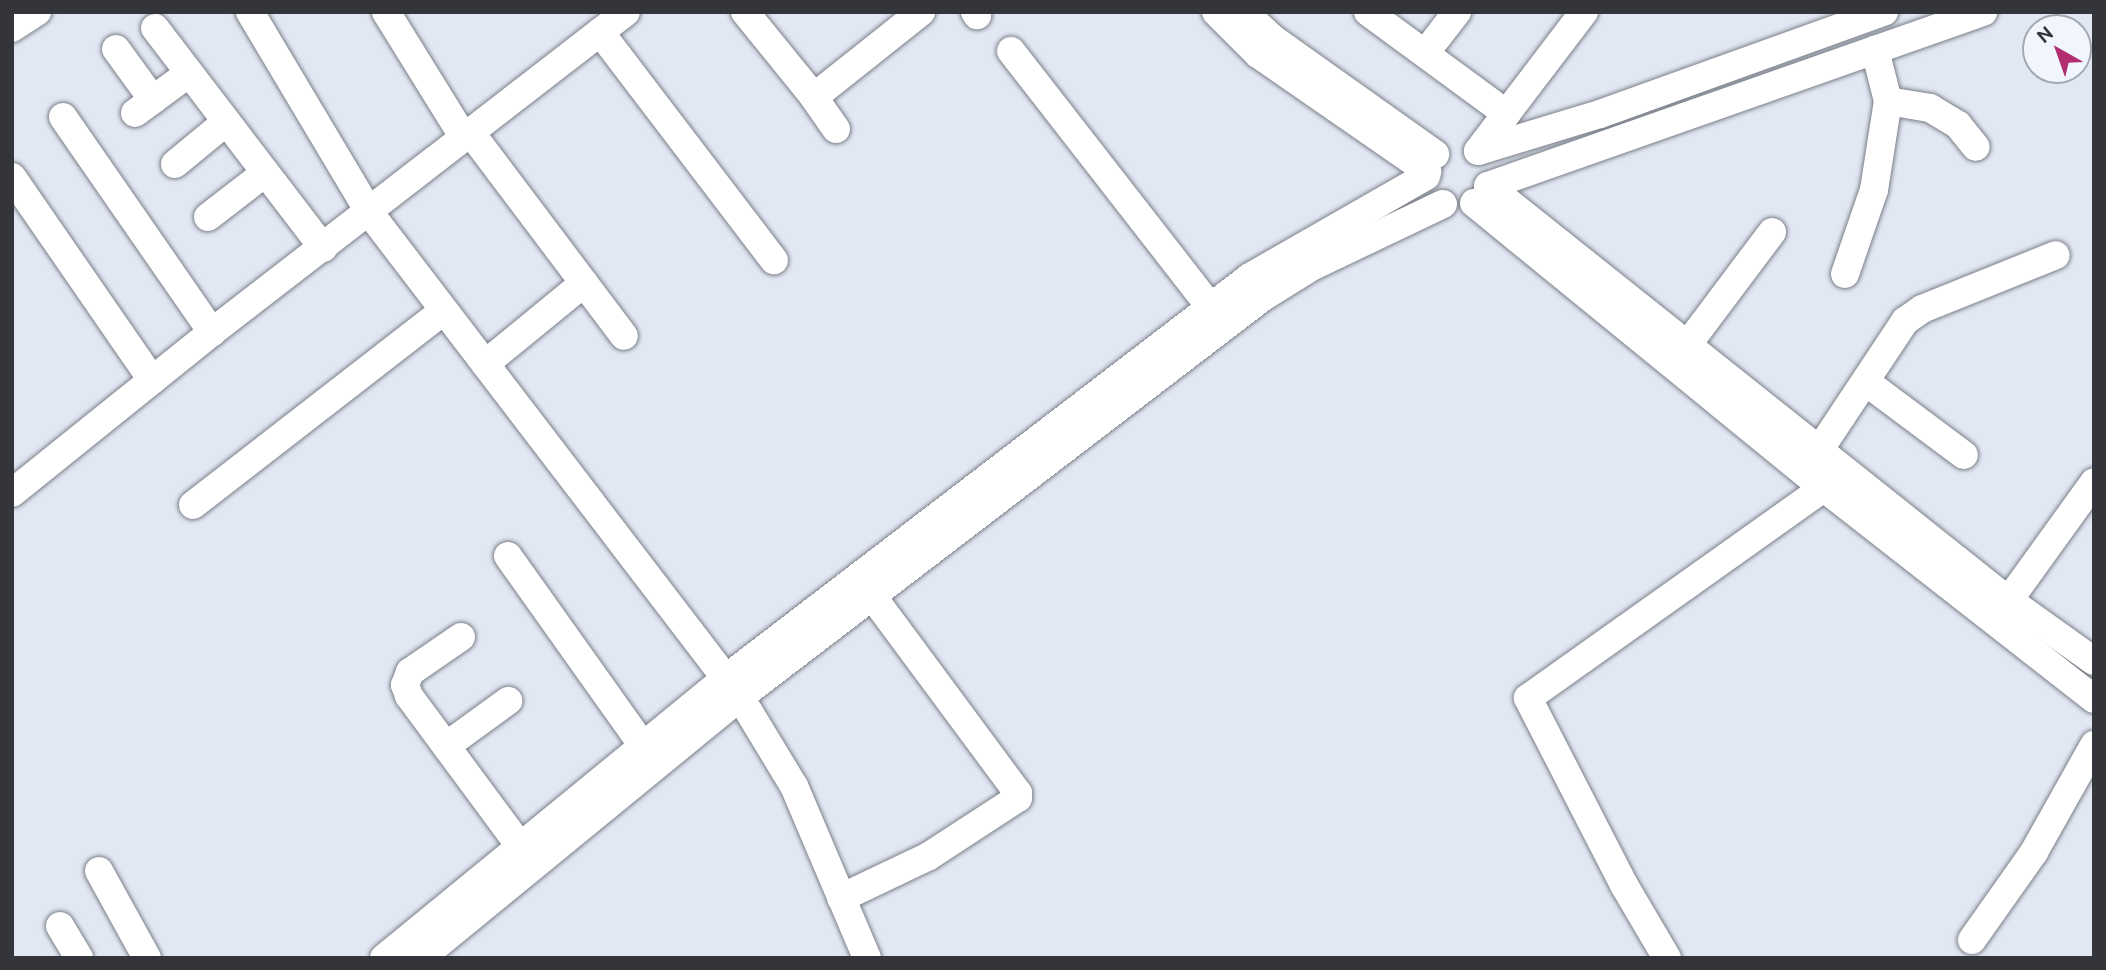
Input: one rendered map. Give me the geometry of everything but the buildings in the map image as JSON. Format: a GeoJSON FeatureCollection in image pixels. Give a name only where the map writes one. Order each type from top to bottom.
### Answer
{"type":"FeatureCollection","features":[{"type":"Feature","properties":{"kind":"street"},"geometry":{"type":"LineString","coordinates":[[12,29],[37,12]]}},
{"type":"Feature","properties":{"kind":"street"},"geometry":{"type":"LineString","coordinates":[[250,12],[369,212],[733,688],[794,786],[867,958]]}},
{"type":"Feature","properties":{"kind":"street"},"geometry":{"type":"LineString","coordinates":[[386,12],[467,135],[624,336]]}},
{"type":"Feature","properties":{"kind":"street"},"geometry":{"type":"LineString","coordinates":[[12,493],[212,332],[625,12]]}},
{"type":"Feature","properties":{"kind":"street"},"geometry":{"type":"LineString","coordinates":[[745,12],[814,97],[836,129]]}},
{"type":"Feature","properties":{"kind":"street"},"geometry":{"type":"LineString","coordinates":[[814,97],[891,21],[921,12]]}},
{"type":"Feature","properties":{"kind":"street"},"geometry":{"type":"LineString","coordinates":[[1216,12],[1258,54],[1429,167]]}},
{"type":"Feature","properties":{"kind":"street"},"geometry":{"type":"LineString","coordinates":[[1244,12],[1429,167]]}},
{"type":"Feature","properties":{"kind":"street"},"geometry":{"type":"LineString","coordinates":[[1368,12],[1507,114]]}},
{"type":"Feature","properties":{"kind":"street"},"geometry":{"type":"LineString","coordinates":[[1426,52],[1457,12]]}},
{"type":"Feature","properties":{"kind":"street"},"geometry":{"type":"LineString","coordinates":[[1478,151],[1584,12]]}},
{"type":"Feature","properties":{"kind":"street"},"geometry":{"type":"LineString","coordinates":[[1478,151],[1600,114],[1884,12]]}},
{"type":"Feature","properties":{"kind":"street"},"geometry":{"type":"LineString","coordinates":[[1429,167],[1427,187],[1443,204],[1454,208],[1481,195],[1983,12]]}},
{"type":"Feature","properties":{"kind":"street"},"geometry":{"type":"LineString","coordinates":[[155,28],[323,248]]}},
{"type":"Feature","properties":{"kind":"street"},"geometry":{"type":"LineString","coordinates":[[600,32],[774,260]]}},
{"type":"Feature","properties":{"kind":"street"},"geometry":{"type":"LineString","coordinates":[[116,49],[144,106],[189,74]]}},
{"type":"Feature","properties":{"kind":"street"},"geometry":{"type":"LineString","coordinates":[[1845,274],[1874,190],[1888,101],[1875,50]]}},
{"type":"Feature","properties":{"kind":"street"},"geometry":{"type":"LineString","coordinates":[[1011,51],[1211,307]]}},
{"type":"Feature","properties":{"kind":"street"},"geometry":{"type":"LineString","coordinates":[[1888,101],[1930,108],[1958,125],[1976,147]]}},
{"type":"Feature","properties":{"kind":"street"},"geometry":{"type":"LineString","coordinates":[[63,117],[212,332]]}},
{"type":"Feature","properties":{"kind":"street"},"geometry":{"type":"LineString","coordinates":[[175,163],[226,122]]}},
{"type":"Feature","properties":{"kind":"street"},"geometry":{"type":"LineString","coordinates":[[421,958],[733,688],[1211,307],[1270,265],[1429,167],[1441,149],[1458,144],[1478,151],[1487,163],[1481,195]]}},
{"type":"Feature","properties":{"kind":"street"},"geometry":{"type":"LineString","coordinates":[[208,217],[265,173]]}},
{"type":"Feature","properties":{"kind":"street"},"geometry":{"type":"LineString","coordinates":[[12,177],[152,380]]}},
{"type":"Feature","properties":{"kind":"street"},"geometry":{"type":"LineString","coordinates":[[1481,195],[1688,344],[2009,600],[2094,661]]}},
{"type":"Feature","properties":{"kind":"street"},"geometry":{"type":"LineString","coordinates":[[1481,195],[1824,488],[2094,699]]}},
{"type":"Feature","properties":{"kind":"street"},"geometry":{"type":"LineString","coordinates":[[384,958],[643,746],[872,596],[1263,297],[1313,267],[1443,204]]}},
{"type":"Feature","properties":{"kind":"street"},"geometry":{"type":"LineString","coordinates":[[1688,344],[1772,232]]}},
{"type":"Feature","properties":{"kind":"street"},"geometry":{"type":"LineString","coordinates":[[1819,449],[1905,321],[1922,309],[2056,255]]}},
{"type":"Feature","properties":{"kind":"street"},"geometry":{"type":"LineString","coordinates":[[485,364],[584,283]]}},
{"type":"Feature","properties":{"kind":"street"},"geometry":{"type":"LineString","coordinates":[[193,505],[443,311]]}},
{"type":"Feature","properties":{"kind":"street"},"geometry":{"type":"LineString","coordinates":[[1866,382],[1964,455]]}},
{"type":"Feature","properties":{"kind":"street"},"geometry":{"type":"LineString","coordinates":[[2009,600],[2094,482]]}},
{"type":"Feature","properties":{"kind":"street"},"geometry":{"type":"LineString","coordinates":[[1667,958],[1624,885],[1528,698],[1824,488]]}},
{"type":"Feature","properties":{"kind":"street"},"geometry":{"type":"LineString","coordinates":[[508,556],[643,746]]}},
{"type":"Feature","properties":{"kind":"street"},"geometry":{"type":"LineString","coordinates":[[841,898],[929,856],[1018,798],[1018,793],[872,596]]}},
{"type":"Feature","properties":{"kind":"street"},"geometry":{"type":"LineString","coordinates":[[461,637],[410,671],[405,685],[409,696],[520,846]]}},
{"type":"Feature","properties":{"kind":"street"},"geometry":{"type":"LineString","coordinates":[[446,746],[508,701]]}},
{"type":"Feature","properties":{"kind":"street"},"geometry":{"type":"LineString","coordinates":[[1972,940],[2034,852],[2094,745]]}},
{"type":"Feature","properties":{"kind":"street"},"geometry":{"type":"LineString","coordinates":[[99,871],[147,958]]}},
{"type":"Feature","properties":{"kind":"street"},"geometry":{"type":"LineString","coordinates":[[60,926],[79,958]]}}]}
